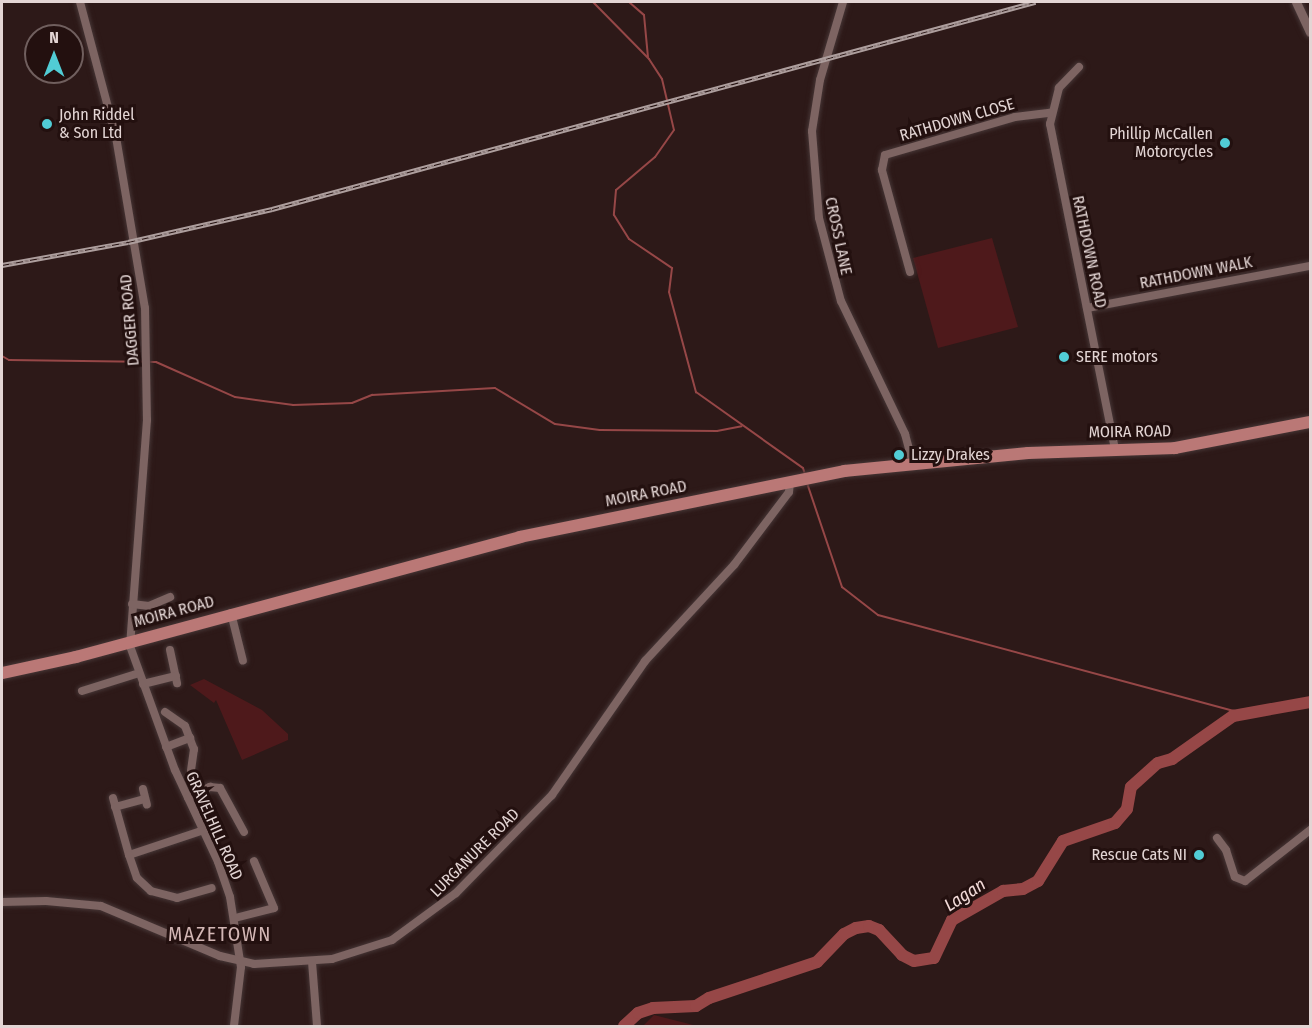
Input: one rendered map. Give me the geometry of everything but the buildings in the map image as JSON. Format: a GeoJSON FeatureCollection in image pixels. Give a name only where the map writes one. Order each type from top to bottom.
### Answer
{"type":"FeatureCollection","features":[{"type":"Feature","properties":{"kind":"highway","name":"MOIRA ROAD"},"geometry":{"type":"LineString","coordinates":[[2,673],[520,537],[801,480],[913,463],[1191,446],[1311,422]]}},
{"type":"Feature","properties":{"kind":"street","name":"DAGGER ROAD"},"geometry":{"type":"LineString","coordinates":[[80,2],[104,86],[128,197],[143,291],[148,356],[145,464],[130,641]]}},
{"type":"Feature","properties":{"kind":"street","name":"CROSS LANE"},"geometry":{"type":"LineString","coordinates":[[843,2],[813,118],[812,152],[819,218],[841,301],[905,434],[913,463]]}},
{"type":"Feature","properties":{"kind":"street"},"geometry":{"type":"LineString","coordinates":[[1296,2],[1311,32]]}},
{"type":"Feature","properties":{"kind":"street"},"geometry":{"type":"LineString","coordinates":[[1050,113],[1059,88],[1079,67]]}},
{"type":"Feature","properties":{"kind":"street","name":"RATHDOWN CLOSE"},"geometry":{"type":"LineString","coordinates":[[910,272],[882,170],[885,155],[1015,117],[1050,113]]}},
{"type":"Feature","properties":{"kind":"street","name":"RATHDOWN ROAD"},"geometry":{"type":"LineString","coordinates":[[1050,113],[1115,450]]}},
{"type":"Feature","properties":{"kind":"street","name":"RATHDOWN WALK"},"geometry":{"type":"LineString","coordinates":[[1087,308],[1311,266]]}},
{"type":"Feature","properties":{"kind":"street","name":"LURGANURE ROAD"},"geometry":{"type":"LineString","coordinates":[[2,902],[56,901],[101,906],[241,962],[271,965],[347,957],[392,940],[432,913],[478,873],[561,784],[645,660],[734,565],[789,492],[801,480]]}},
{"type":"Feature","properties":{"kind":"street"},"geometry":{"type":"LineString","coordinates":[[132,604],[149,606],[170,597]]}},
{"type":"Feature","properties":{"kind":"street"},"geometry":{"type":"LineString","coordinates":[[231,613],[243,661]]}},
{"type":"Feature","properties":{"kind":"street","name":"GRAVELHILL ROAD"},"geometry":{"type":"LineString","coordinates":[[130,641],[166,747],[204,830],[235,918],[241,962],[234,1026]]}},
{"type":"Feature","properties":{"kind":"street"},"geometry":{"type":"LineString","coordinates":[[143,684],[177,679],[170,650]]}},
{"type":"Feature","properties":{"kind":"street"},"geometry":{"type":"LineString","coordinates":[[88,692],[139,673]]}},
{"type":"Feature","properties":{"kind":"street"},"geometry":{"type":"LineString","coordinates":[[165,712],[185,726],[194,749],[191,771]]}},
{"type":"Feature","properties":{"kind":"street"},"geometry":{"type":"LineString","coordinates":[[166,747],[190,738]]}},
{"type":"Feature","properties":{"kind":"street"},"geometry":{"type":"LineString","coordinates":[[188,798],[210,787],[220,788],[244,832]]}},
{"type":"Feature","properties":{"kind":"street"},"geometry":{"type":"LineString","coordinates":[[142,789],[146,802],[114,802],[136,878],[151,891],[177,898],[212,888]]}},
{"type":"Feature","properties":{"kind":"street"},"geometry":{"type":"LineString","coordinates":[[129,855],[204,830]]}},
{"type":"Feature","properties":{"kind":"street"},"geometry":{"type":"LineString","coordinates":[[1217,838],[1226,850],[1235,877],[1245,881],[1311,830]]}},
{"type":"Feature","properties":{"kind":"street"},"geometry":{"type":"LineString","coordinates":[[235,918],[274,908],[254,861]]}},
{"type":"Feature","properties":{"kind":"street"},"geometry":{"type":"LineString","coordinates":[[312,962],[317,1026]]}},
{"type":"Feature","properties":{"kind":"shaded area"},"geometry":{"type":"Polygon","coordinates":[[[992,238],[1018,327],[938,348],[913,258],[992,238]]]}},
{"type":"Feature","properties":{"kind":"shaded area"},"geometry":{"type":"Polygon","coordinates":[[[204,679],[262,710],[288,734],[288,740],[242,760],[216,700],[214,703],[190,685],[204,679]]]}},
{"type":"Feature","properties":{"kind":"shaded area"},"geometry":{"type":"Polygon","coordinates":[[[654,1015],[697,1026],[643,1026],[654,1015]]]}},
{"type":"Feature","properties":{"kind":"waterway"},"geometry":{"type":"LineString","coordinates":[[593,2],[649,59],[662,79],[674,130],[655,157],[616,190],[614,215],[629,239],[672,268],[669,292],[696,392],[803,468],[805,474]]}},
{"type":"Feature","properties":{"kind":"waterway"},"geometry":{"type":"LineString","coordinates":[[629,2],[644,15],[648,57]]}},
{"type":"Feature","properties":{"kind":"waterway"},"geometry":{"type":"LineString","coordinates":[[2,356],[9,360],[156,362],[235,397],[293,405],[352,403],[372,395],[495,388],[555,424],[600,430],[717,431],[742,426]]}},
{"type":"Feature","properties":{"kind":"waterway"},"geometry":{"type":"LineString","coordinates":[[807,483],[842,587],[878,615],[1246,714]]}},
{"type":"Feature","properties":{"kind":"waterway","name":"Lagan"},"geometry":{"type":"LineString","coordinates":[[624,1026],[638,1013],[653,1008],[696,1006],[709,998],[817,962],[844,934],[856,928],[869,926],[879,930],[902,955],[914,961],[934,958],[952,920],[1003,891],[1023,889],[1038,881],[1063,841],[1115,823],[1127,809],[1131,787],[1158,763],[1172,759],[1233,716],[1310,702]]}},
{"type":"Feature","properties":{"kind":"railway"},"geometry":{"type":"LineString","coordinates":[[2,265],[128,242],[272,209],[1035,2]]}},
{"type":"Feature","properties":{"kind":"place","name":"John Riddel & Son Ltd"},"geometry":{"type":"Point","coordinates":[47,124]}},
{"type":"Feature","properties":{"kind":"place","name":"Phillip McCallen Motorcycles"},"geometry":{"type":"Point","coordinates":[1225,143]}},
{"type":"Feature","properties":{"kind":"place","name":"SERE motors"},"geometry":{"type":"Point","coordinates":[1064,357]}},
{"type":"Feature","properties":{"kind":"place","name":"Lizzy Drakes"},"geometry":{"type":"Point","coordinates":[899,455]}},
{"type":"Feature","properties":{"kind":"place","name":"Rescue Cats NI"},"geometry":{"type":"Point","coordinates":[1199,855]}},
{"type":"Feature","properties":{"kind":"district","name":"MAZETOWN"},"geometry":{"type":"Point","coordinates":[220,934]}}]}
